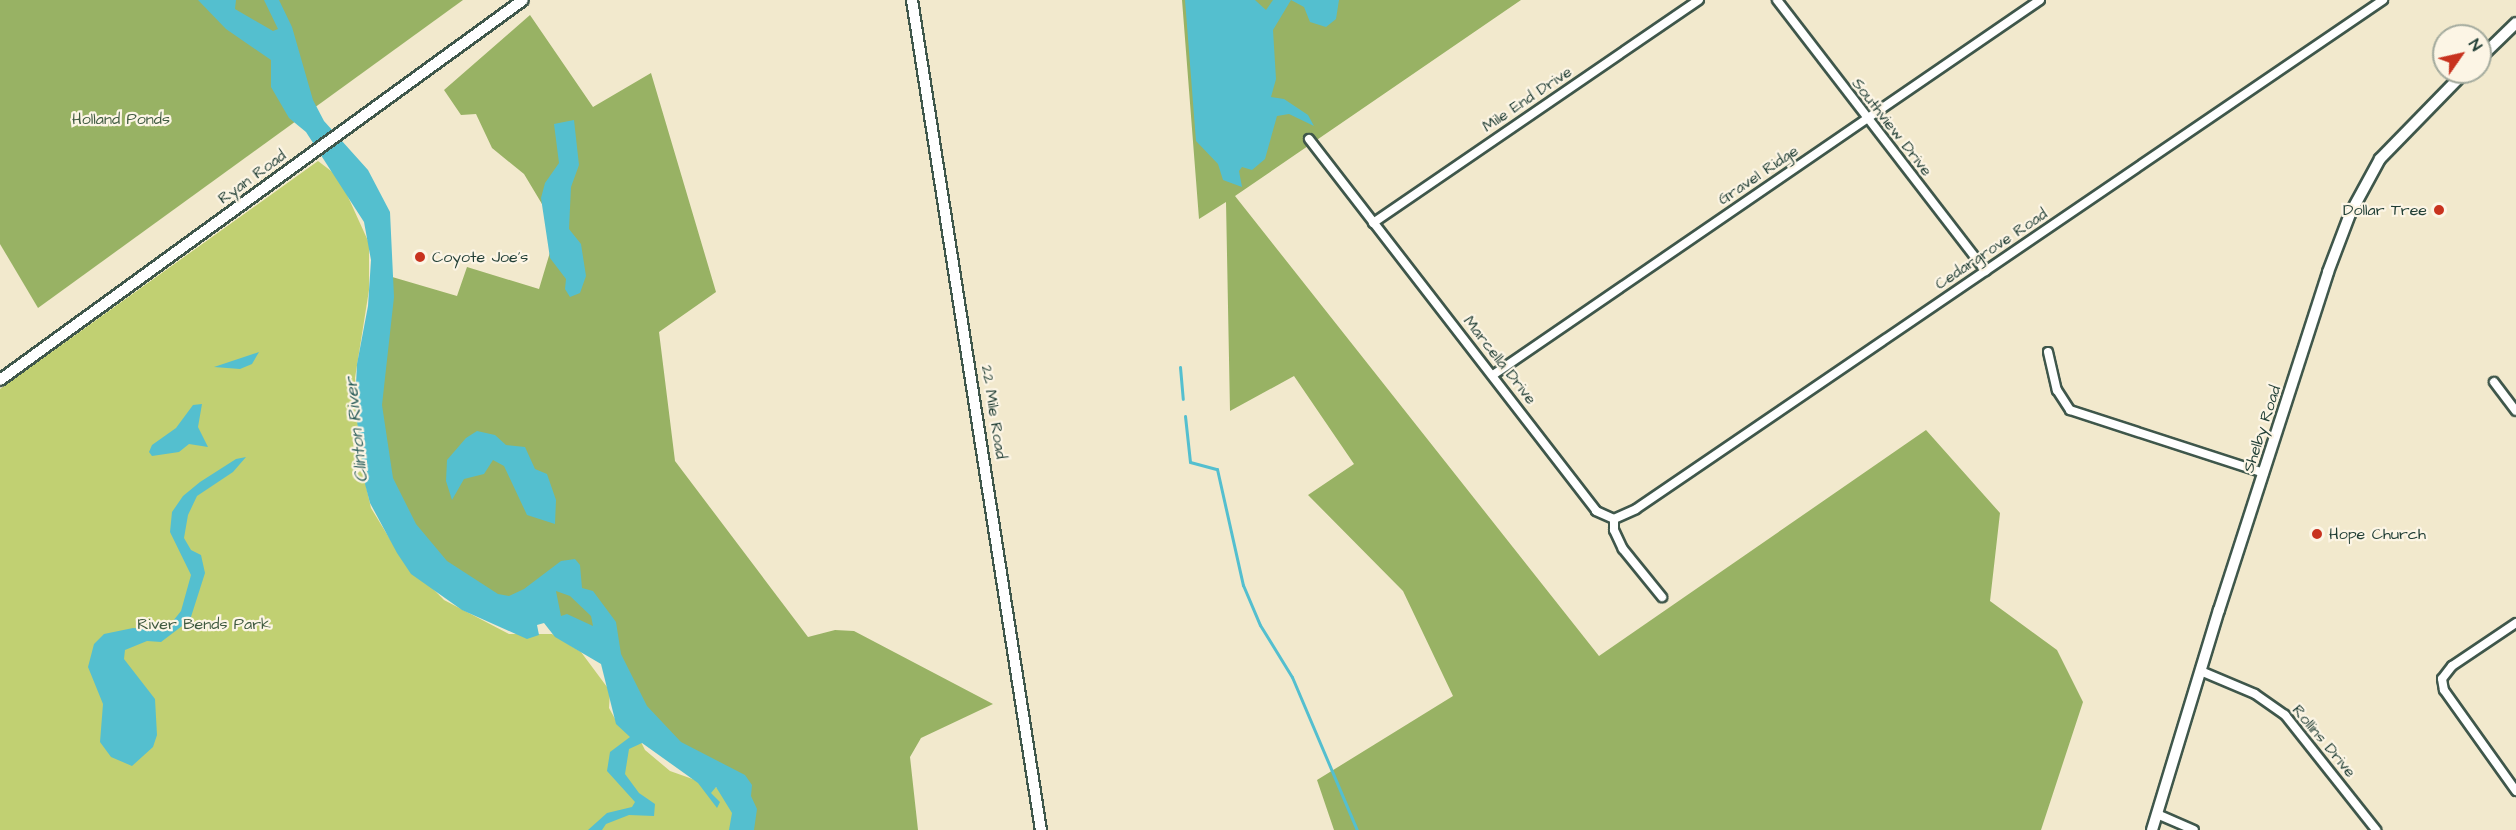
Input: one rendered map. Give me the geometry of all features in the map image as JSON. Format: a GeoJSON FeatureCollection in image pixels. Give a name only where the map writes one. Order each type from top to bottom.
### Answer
{"type":"FeatureCollection","features":[{"type":"Feature","properties":{"kind":"street","name":"Ryan Road"},"geometry":{"type":"LineString","coordinates":[[0,380],[523,0]]}},
{"type":"Feature","properties":{"kind":"street","name":"22 Mile Road"},"geometry":{"type":"LineString","coordinates":[[912,0],[1041,830]]}},
{"type":"Feature","properties":{"kind":"street","name":"Mile End Drive"},"geometry":{"type":"LineString","coordinates":[[1373,223],[1699,0]]}},
{"type":"Feature","properties":{"kind":"street","name":"Southview Drive"},"geometry":{"type":"LineString","coordinates":[[1777,0],[1866,119],[1986,271]]}},
{"type":"Feature","properties":{"kind":"street","name":"Gravel Ridge"},"geometry":{"type":"LineString","coordinates":[[1492,375],[2040,0]]}},
{"type":"Feature","properties":{"kind":"street","name":"Cedargrove Road"},"geometry":{"type":"LineString","coordinates":[[1614,519],[1636,509],[2383,0]]}},
{"type":"Feature","properties":{"kind":"street"},"geometry":{"type":"LineString","coordinates":[[2492,46],[2516,23]]}},
{"type":"Feature","properties":{"kind":"street","name":"Shelby Road"},"geometry":{"type":"LineString","coordinates":[[2152,830],[2328,272],[2357,198],[2396,141],[2453,84]]}},
{"type":"Feature","properties":{"kind":"street","name":"Marcella Drive"},"geometry":{"type":"LineString","coordinates":[[1309,139],[1596,511],[1614,519]]}},
{"type":"Feature","properties":{"kind":"street"},"geometry":{"type":"LineString","coordinates":[[2048,352],[2057,390],[2070,410],[2264,473]]}},
{"type":"Feature","properties":{"kind":"street"},"geometry":{"type":"LineString","coordinates":[[2494,382],[2516,411]]}},
{"type":"Feature","properties":{"kind":"street"},"geometry":{"type":"LineString","coordinates":[[1614,519],[1614,530],[1623,549],[1662,597]]}},
{"type":"Feature","properties":{"kind":"street"},"geometry":{"type":"LineString","coordinates":[[2516,623],[2446,670],[2442,679],[2444,690],[2516,791]]}},
{"type":"Feature","properties":{"kind":"street","name":"Rollins Drive"},"geometry":{"type":"LineString","coordinates":[[2203,672],[2255,694],[2285,715],[2376,830]]}},
{"type":"Feature","properties":{"kind":"street"},"geometry":{"type":"LineString","coordinates":[[2157,814],[2194,830]]}},
{"type":"Feature","properties":{"kind":"green space","name":"Holland Ponds"},"geometry":{"type":"Polygon","coordinates":[[[0,0],[463,0],[38,308],[0,244],[0,0]]]}},
{"type":"Feature","properties":{"kind":"green space"},"geometry":{"type":"Polygon","coordinates":[[[1182,0],[1521,0],[1235,196],[1599,656],[1926,430],[2000,513],[1990,601],[2057,650],[2083,702],[2041,830],[1334,830],[1317,780],[1453,696],[1403,591],[1308,495],[1354,464],[1294,376],[1230,411],[1226,202],[1199,219],[1182,0]]]}},
{"type":"Feature","properties":{"kind":"green space"},"geometry":{"type":"Polygon","coordinates":[[[530,15],[593,107],[651,73],[716,292],[659,332],[675,461],[808,637],[835,630],[854,631],[993,704],[921,738],[910,757],[918,830],[731,830],[738,823],[732,793],[635,730],[590,640],[458,587],[390,516],[369,404],[382,274],[457,296],[467,267],[539,289],[557,229],[524,174],[492,148],[476,114],[461,115],[444,90],[530,15]]]}},
{"type":"Feature","properties":{"kind":"green space","name":"River Bends Park"},"geometry":{"type":"Polygon","coordinates":[[[318,161],[339,177],[369,243],[369,290],[355,378],[364,477],[371,508],[399,554],[444,600],[509,634],[552,634],[581,652],[610,691],[609,708],[619,726],[635,730],[645,750],[670,771],[732,793],[740,805],[731,830],[0,830],[0,389],[318,161]]]}},
{"type":"Feature","properties":{"kind":"water"},"geometry":{"type":"Polygon","coordinates":[[[198,0],[236,0],[235,9],[273,31],[278,29],[264,0],[279,0],[292,27],[313,100],[324,121],[368,170],[390,212],[394,297],[382,405],[393,478],[416,524],[447,561],[498,594],[509,596],[524,589],[561,561],[575,559],[580,565],[582,588],[593,591],[616,622],[621,654],[647,706],[681,742],[745,775],[752,785],[751,796],[757,809],[754,830],[729,830],[732,813],[716,787],[711,793],[720,802],[717,808],[698,783],[642,743],[629,749],[625,774],[639,793],[655,804],[654,816],[629,815],[606,824],[602,830],[588,830],[607,813],[632,807],[635,802],[607,771],[610,752],[630,737],[616,724],[601,664],[555,637],[544,623],[537,625],[539,635],[527,639],[462,610],[411,574],[397,553],[370,503],[365,484],[355,405],[357,364],[368,306],[371,260],[364,222],[306,132],[289,118],[271,87],[271,60],[226,29],[198,0]],[[556,591],[561,616],[567,614],[593,626],[591,616],[570,596],[556,591]]]}},
{"type":"Feature","properties":{"kind":"water"},"geometry":{"type":"Polygon","coordinates":[[[1185,0],[1255,0],[1266,10],[1273,0],[1291,0],[1273,30],[1276,79],[1271,97],[1284,99],[1308,115],[1314,126],[1289,114],[1277,116],[1265,159],[1252,170],[1242,167],[1239,171],[1242,187],[1223,180],[1218,164],[1196,141],[1185,0]]]}},
{"type":"Feature","properties":{"kind":"water"},"geometry":{"type":"Polygon","coordinates":[[[1291,0],[1339,0],[1336,19],[1326,27],[1310,22],[1304,7],[1291,0]]]}},
{"type":"Feature","properties":{"kind":"water"},"geometry":{"type":"Polygon","coordinates":[[[574,120],[579,165],[571,187],[569,229],[581,244],[586,276],[580,293],[570,297],[565,289],[566,279],[550,258],[541,198],[545,183],[559,163],[554,124],[574,120]]]}},
{"type":"Feature","properties":{"kind":"water"},"geometry":{"type":"Polygon","coordinates":[[[259,352],[252,364],[240,369],[214,367],[259,352]]]}},
{"type":"Feature","properties":{"kind":"water"},"geometry":{"type":"Polygon","coordinates":[[[202,404],[198,427],[208,447],[189,444],[179,452],[152,456],[149,452],[152,445],[176,428],[193,405],[202,404]]]}},
{"type":"Feature","properties":{"kind":"water"},"geometry":{"type":"Polygon","coordinates":[[[477,431],[495,435],[506,445],[525,447],[535,469],[547,474],[556,500],[555,524],[527,515],[504,466],[493,460],[484,474],[464,479],[452,500],[446,481],[447,460],[466,438],[477,431]]]}},
{"type":"Feature","properties":{"kind":"water"},"geometry":{"type":"Polygon","coordinates":[[[246,457],[233,472],[197,496],[188,515],[184,538],[191,550],[201,555],[205,573],[190,620],[161,642],[147,641],[125,650],[124,659],[155,699],[157,735],[153,747],[132,766],[111,757],[100,742],[103,704],[88,667],[94,644],[104,634],[133,628],[161,630],[169,626],[181,611],[191,575],[170,532],[172,512],[183,496],[200,482],[236,459],[246,457]]]}},
{"type":"Feature","properties":{"kind":"waterway"},"geometry":{"type":"LineString","coordinates":[[1180,367],[1183,399]]}},
{"type":"Feature","properties":{"kind":"waterway"},"geometry":{"type":"LineString","coordinates":[[1185,416],[1190,462],[1217,469],[1243,585],[1260,625],[1292,677],[1357,830]]}},
{"type":"Feature","properties":{"kind":"place","name":"Dollar Tree"},"geometry":{"type":"Point","coordinates":[2439,210]}},
{"type":"Feature","properties":{"kind":"place","name":"Coyote Joe's"},"geometry":{"type":"Point","coordinates":[420,257]}},
{"type":"Feature","properties":{"kind":"place","name":"Hope Church"},"geometry":{"type":"Point","coordinates":[2317,534]}},
{"type":"Feature","properties":{"kind":"water label","name":"Clinton River"},"geometry":{"type":"Point","coordinates":[357,430]}}]}
